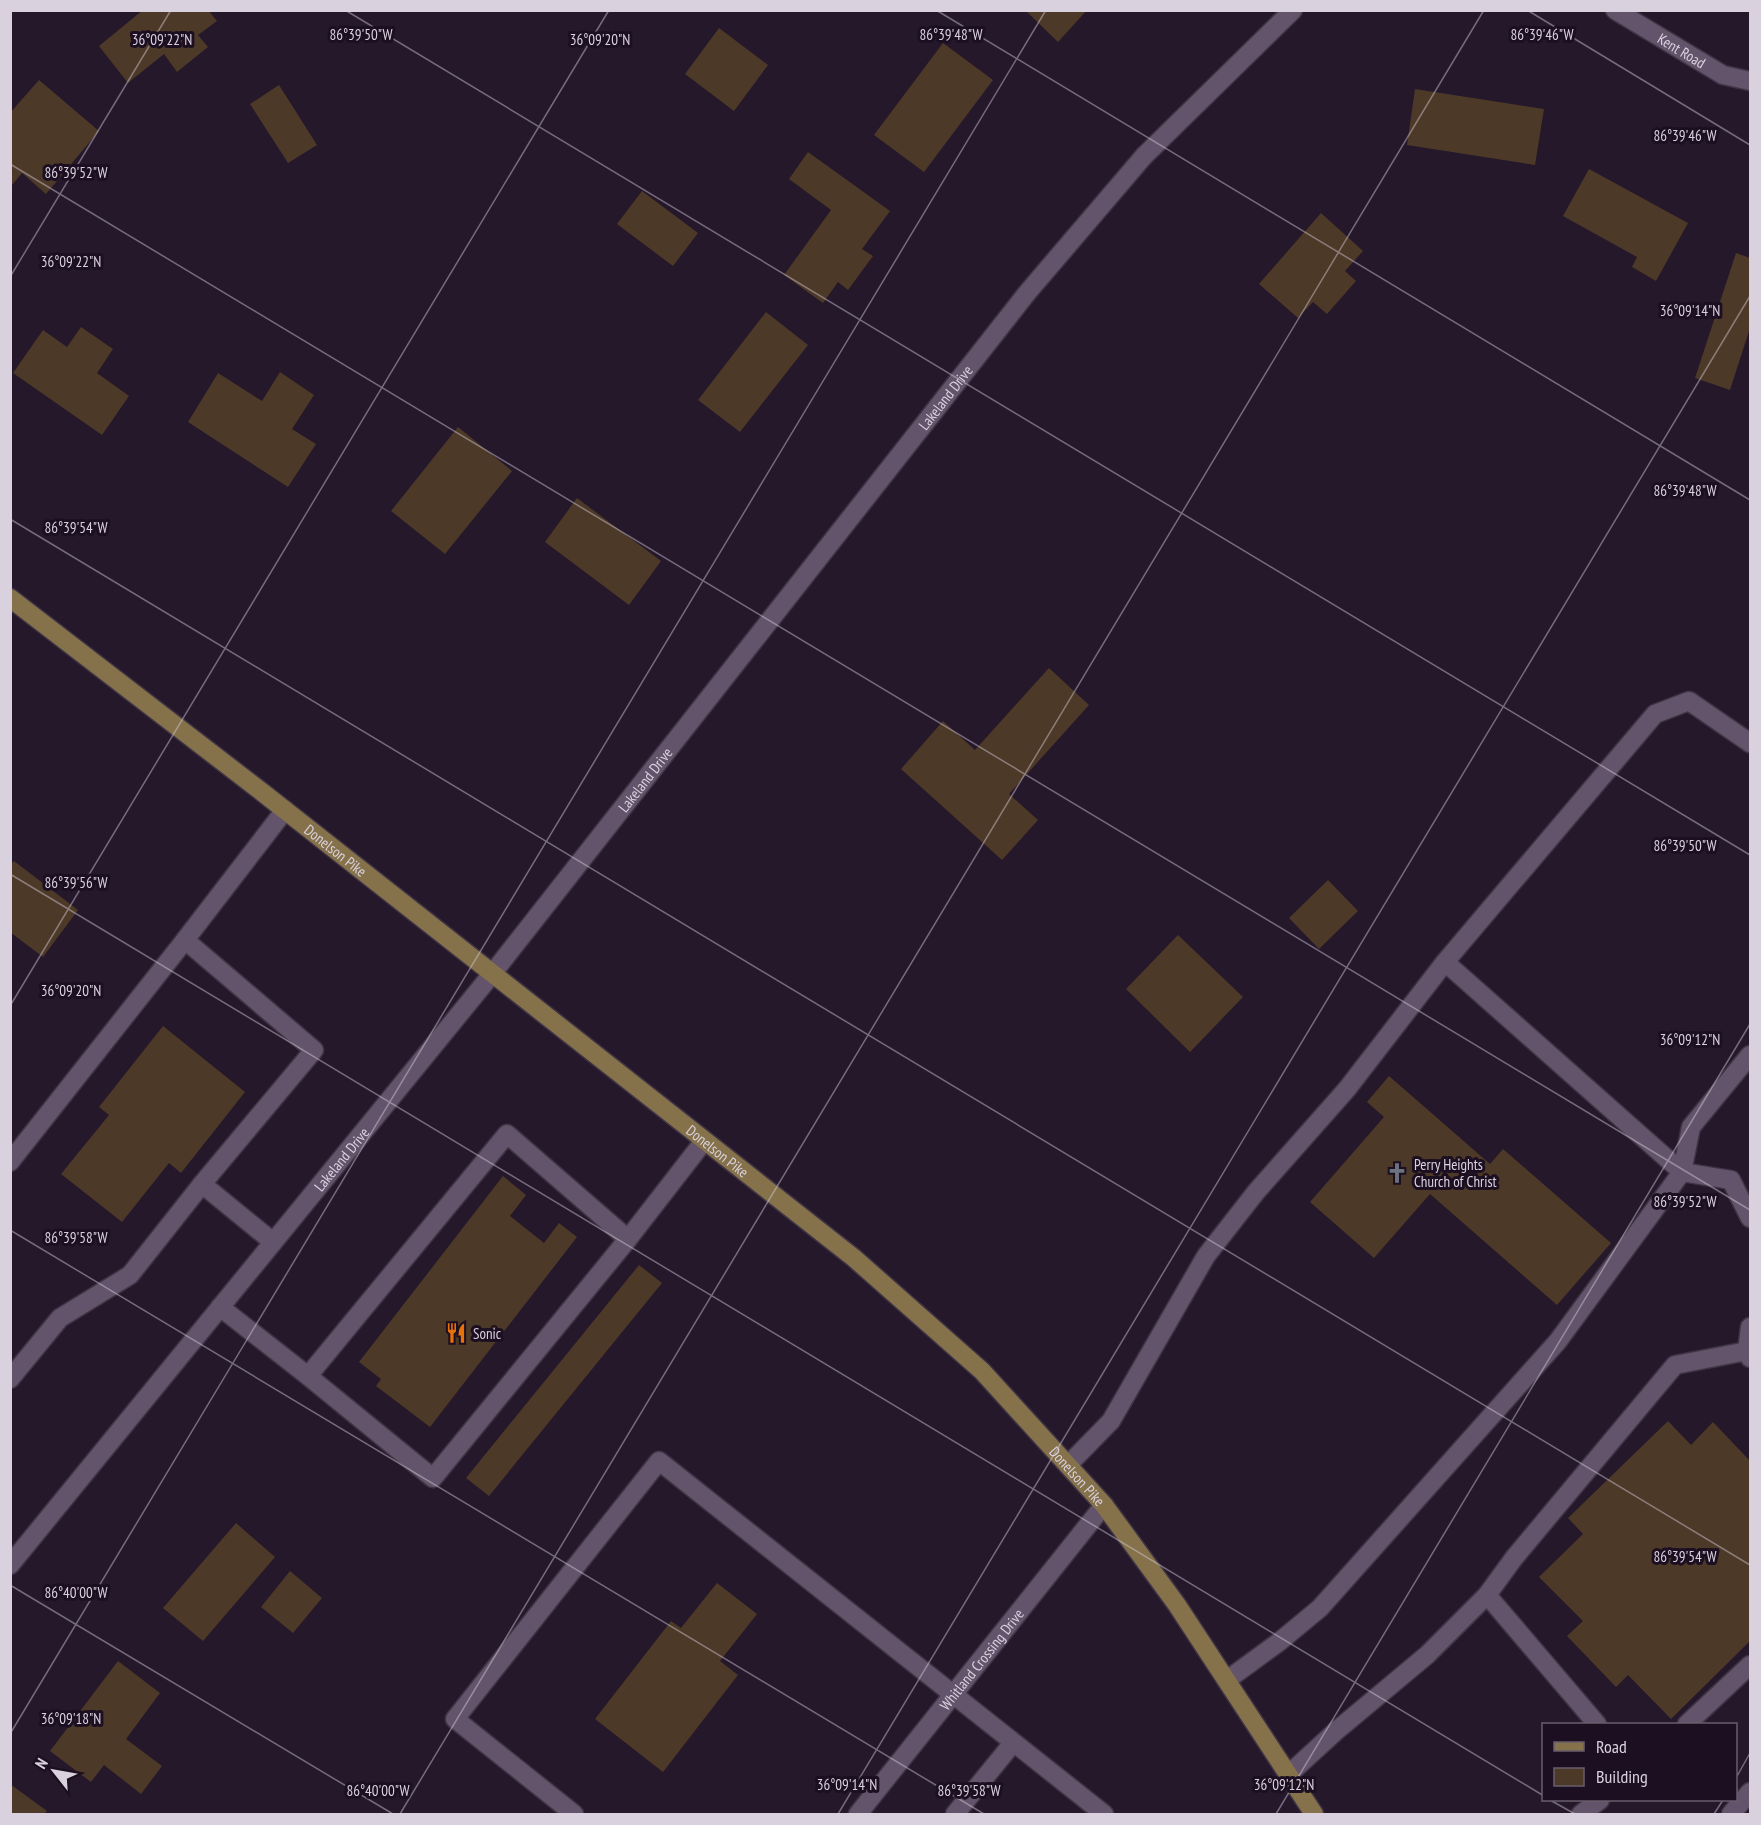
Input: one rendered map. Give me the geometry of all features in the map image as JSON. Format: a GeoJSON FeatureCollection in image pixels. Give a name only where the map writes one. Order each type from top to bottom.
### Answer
{"type":"FeatureCollection","features":[{"type":"Feature","properties":{"kind":"main road","name":"Donelson Pike"},"geometry":{"type":"LineString","coordinates":[[10,598],[285,810],[854,1258],[982,1371],[1104,1505],[1178,1605],[1314,1815]]}},
{"type":"Feature","properties":{"kind":"street","name":"Lakeland Drive"},"geometry":{"type":"LineString","coordinates":[[10,1565],[492,975],[1027,293],[1144,156],[1293,10]]}},
{"type":"Feature","properties":{"kind":"street","name":"Kent Road"},"geometry":{"type":"LineString","coordinates":[[1615,10],[1723,75],[1750,81]]}},
{"type":"Feature","properties":{"kind":"street"},"geometry":{"type":"LineString","coordinates":[[1068,1465],[1111,1421],[1206,1256],[1256,1191],[1347,1089],[1445,962],[1655,714],[1689,701],[1750,743]]}},
{"type":"Feature","properties":{"kind":"street"},"geometry":{"type":"LineString","coordinates":[[10,1162],[285,810]]}},
{"type":"Feature","properties":{"kind":"street"},"geometry":{"type":"LineString","coordinates":[[10,1379],[60,1318],[130,1275],[202,1184],[314,1050],[185,940]]}},
{"type":"Feature","properties":{"kind":"street"},"geometry":{"type":"LineString","coordinates":[[1445,962],[1682,1172],[1731,1180],[1750,1218]]}},
{"type":"Feature","properties":{"kind":"street"},"geometry":{"type":"LineString","coordinates":[[1227,1680],[1320,1608],[1558,1341],[1682,1172],[1691,1127],[1750,1055]]}},
{"type":"Feature","properties":{"kind":"street"},"geometry":{"type":"LineString","coordinates":[[308,1376],[507,1134],[628,1239]]}},
{"type":"Feature","properties":{"kind":"street"},"geometry":{"type":"LineString","coordinates":[[220,1307],[434,1478],[628,1239],[704,1141]]}},
{"type":"Feature","properties":{"kind":"street"},"geometry":{"type":"LineString","coordinates":[[202,1184],[273,1242]]}},
{"type":"Feature","properties":{"kind":"street"},"geometry":{"type":"LineString","coordinates":[[1288,1775],[1427,1654],[1487,1595],[1514,1558],[1675,1365],[1749,1354],[1750,1327]]}},
{"type":"Feature","properties":{"kind":"street"},"geometry":{"type":"LineString","coordinates":[[574,1815],[455,1719],[659,1461],[1104,1815]]}},
{"type":"Feature","properties":{"kind":"street","name":"Whitland Crossing Drive"},"geometry":{"type":"LineString","coordinates":[[858,1815],[1104,1505]]}},
{"type":"Feature","properties":{"kind":"street"},"geometry":{"type":"LineString","coordinates":[[1487,1595],[1595,1723]]}},
{"type":"Feature","properties":{"kind":"street"},"geometry":{"type":"LineString","coordinates":[[1689,1723],[1750,1665]]}},
{"type":"Feature","properties":{"kind":"street"},"geometry":{"type":"LineString","coordinates":[[955,1815],[1013,1743]]}},
{"type":"Feature","properties":{"kind":"street"},"geometry":{"type":"LineString","coordinates":[[1731,1815],[1750,1792]]}},
{"type":"Feature","properties":{"kind":"street"},"geometry":{"type":"LineString","coordinates":[[1581,1815],[1599,1801]]}},
{"type":"Feature","properties":{"kind":"building"},"geometry":{"type":"Polygon","coordinates":[[[143,10],[208,10],[217,21],[198,35],[208,47],[177,72],[164,54],[128,83],[99,46],[143,10]]]}},
{"type":"Feature","properties":{"kind":"building"},"geometry":{"type":"Polygon","coordinates":[[[1025,10],[1087,10],[1058,42],[1025,10]]]}},
{"type":"Feature","properties":{"kind":"building"},"geometry":{"type":"Polygon","coordinates":[[[719,28],[768,65],[734,111],[685,74],[719,28]]]}},
{"type":"Feature","properties":{"kind":"building"},"geometry":{"type":"Polygon","coordinates":[[[943,43],[993,80],[924,172],[874,135],[943,43]]]}},
{"type":"Feature","properties":{"kind":"building"},"geometry":{"type":"Polygon","coordinates":[[[39,80],[99,131],[46,194],[22,173],[12,185],[10,184],[10,113],[39,80]]]}},
{"type":"Feature","properties":{"kind":"building"},"geometry":{"type":"Polygon","coordinates":[[[279,85],[317,145],[288,163],[250,104],[279,85]]]}},
{"type":"Feature","properties":{"kind":"building"},"geometry":{"type":"Polygon","coordinates":[[[1415,89],[1544,109],[1535,165],[1407,145],[1415,89]]]}},
{"type":"Feature","properties":{"kind":"building"},"geometry":{"type":"Polygon","coordinates":[[[808,152],[890,211],[862,249],[873,256],[848,290],[838,282],[823,303],[784,275],[831,210],[789,179],[808,152]]]}},
{"type":"Feature","properties":{"kind":"building"},"geometry":{"type":"Polygon","coordinates":[[[1589,169],[1688,223],[1656,281],[1632,267],[1637,257],[1563,216],[1589,169]]]}},
{"type":"Feature","properties":{"kind":"building"},"geometry":{"type":"Polygon","coordinates":[[[642,191],[698,233],[673,266],[617,224],[642,191]]]}},
{"type":"Feature","properties":{"kind":"building"},"geometry":{"type":"Polygon","coordinates":[[[1321,213],[1363,251],[1345,271],[1356,281],[1327,314],[1313,302],[1298,318],[1259,284],[1321,213]]]}},
{"type":"Feature","properties":{"kind":"building"},"geometry":{"type":"Polygon","coordinates":[[[1736,253],[1750,258],[1750,328],[1730,390],[1695,378],[1736,253]]]}},
{"type":"Feature","properties":{"kind":"building"},"geometry":{"type":"Polygon","coordinates":[[[766,312],[808,345],[740,432],[698,400],[766,312]]]}},
{"type":"Feature","properties":{"kind":"building"},"geometry":{"type":"Polygon","coordinates":[[[81,327],[113,349],[97,373],[129,396],[102,435],[13,373],[43,330],[67,347],[81,327]]]}},
{"type":"Feature","properties":{"kind":"building"},"geometry":{"type":"Polygon","coordinates":[[[280,372],[314,395],[292,429],[316,444],[288,487],[188,422],[218,373],[262,401],[280,372]]]}},
{"type":"Feature","properties":{"kind":"building"},"geometry":{"type":"Polygon","coordinates":[[[458,427],[512,471],[445,554],[391,511],[458,427]]]}},
{"type":"Feature","properties":{"kind":"building"},"geometry":{"type":"Polygon","coordinates":[[[577,498],[661,561],[629,605],[545,542],[577,498]]]}},
{"type":"Feature","properties":{"kind":"building"},"geometry":{"type":"Polygon","coordinates":[[[1049,668],[1089,705],[1009,794],[1038,820],[1002,860],[901,769],[943,721],[975,750],[1049,668]]]}},
{"type":"Feature","properties":{"kind":"building"},"geometry":{"type":"Polygon","coordinates":[[[14,861],[78,910],[43,957],[10,932],[10,865],[14,861]]]}},
{"type":"Feature","properties":{"kind":"building"},"geometry":{"type":"Polygon","coordinates":[[[1328,880],[1358,911],[1319,949],[1289,918],[1328,880]]]}},
{"type":"Feature","properties":{"kind":"building"},"geometry":{"type":"Polygon","coordinates":[[[1178,935],[1243,997],[1190,1052],[1126,989],[1178,935]]]}},
{"type":"Feature","properties":{"kind":"building"},"geometry":{"type":"Polygon","coordinates":[[[163,1026],[245,1092],[181,1173],[169,1163],[122,1222],[61,1174],[109,1115],[99,1107],[163,1026]]]}},
{"type":"Feature","properties":{"kind":"building"},"geometry":{"type":"Polygon","coordinates":[[[1389,1076],[1490,1164],[1503,1149],[1611,1243],[1557,1305],[1430,1194],[1374,1258],[1310,1202],[1384,1117],[1367,1102],[1389,1076]]]}},
{"type":"Feature","properties":{"kind":"building"},"geometry":{"type":"Polygon","coordinates":[[[503,1176],[526,1195],[510,1216],[544,1243],[559,1223],[577,1237],[430,1427],[376,1386],[381,1379],[359,1362],[503,1176]]]}},
{"type":"Feature","properties":{"kind":"building"},"geometry":{"type":"Polygon","coordinates":[[[639,1265],[662,1283],[489,1496],[466,1478],[639,1265]]]}},
{"type":"Feature","properties":{"kind":"building"},"geometry":{"type":"Polygon","coordinates":[[[1668,1421],[1691,1445],[1713,1422],[1750,1461],[1750,1641],[1671,1719],[1628,1675],[1616,1687],[1567,1636],[1583,1621],[1539,1577],[1583,1534],[1568,1518],[1668,1421]]]}},
{"type":"Feature","properties":{"kind":"building"},"geometry":{"type":"Polygon","coordinates":[[[236,1523],[275,1557],[203,1641],[163,1608],[236,1523]]]}},
{"type":"Feature","properties":{"kind":"building"},"geometry":{"type":"Polygon","coordinates":[[[290,1571],[322,1598],[293,1633],[261,1607],[290,1571]]]}},
{"type":"Feature","properties":{"kind":"building"},"geometry":{"type":"Polygon","coordinates":[[[717,1583],[757,1614],[720,1661],[738,1675],[663,1772],[595,1719],[671,1621],[681,1628],[717,1583]]]}},
{"type":"Feature","properties":{"kind":"building"},"geometry":{"type":"Polygon","coordinates":[[[118,1661],[160,1693],[126,1739],[162,1766],[141,1794],[104,1765],[91,1782],[50,1751],[118,1661]]]}},
{"type":"Feature","properties":{"kind":"building"},"geometry":{"type":"Polygon","coordinates":[[[10,1784],[47,1811],[44,1814],[10,1814],[10,1784]]]}},
{"type":"Feature","properties":{"kind":"place","name":"Perry Heights Church of Christ"},"geometry":{"type":"Point","coordinates":[1397,1173]}},
{"type":"Feature","properties":{"kind":"place","name":"Sonic"},"geometry":{"type":"Point","coordinates":[456,1333]}}]}
